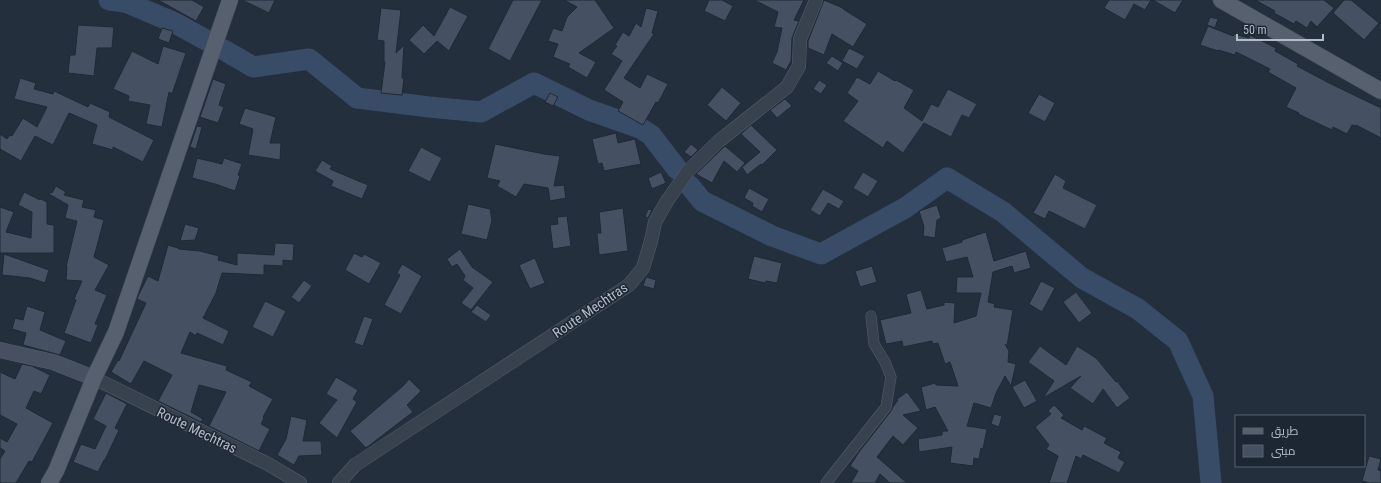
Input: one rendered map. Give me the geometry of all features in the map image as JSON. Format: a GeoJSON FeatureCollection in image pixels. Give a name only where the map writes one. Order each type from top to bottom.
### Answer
{"type":"FeatureCollection","features":[{"type":"Feature","properties":{"kind":"main road"},"geometry":{"type":"LineString","coordinates":[[49,483],[56,471],[94,378],[116,332],[230,0]]}},
{"type":"Feature","properties":{"kind":"main road"},"geometry":{"type":"LineString","coordinates":[[1221,0],[1381,91]]}},
{"type":"Feature","properties":{"kind":"main road"},"geometry":{"type":"LineString","coordinates":[[0,350],[53,362],[94,378]]}},
{"type":"Feature","properties":{"kind":"street","name":"Route Mechtras"},"geometry":{"type":"LineString","coordinates":[[340,483],[355,465],[629,285],[643,268],[655,222],[667,201],[688,171],[719,141],[787,88],[799,66],[800,39],[816,0]]}},
{"type":"Feature","properties":{"kind":"street"},"geometry":{"type":"LineString","coordinates":[[826,483],[886,407],[891,377],[885,362],[874,344],[871,316]]}},
{"type":"Feature","properties":{"kind":"street","name":"Route Mechtras"},"geometry":{"type":"LineString","coordinates":[[94,378],[268,464],[300,483]]}},
{"type":"Feature","properties":{"kind":"building"},"geometry":{"type":"Polygon","coordinates":[[[158,0],[192,0],[204,7],[196,21],[158,0]]]}},
{"type":"Feature","properties":{"kind":"building"},"geometry":{"type":"Polygon","coordinates":[[[242,0],[275,0],[269,13],[242,0]]]}},
{"type":"Feature","properties":{"kind":"building"},"geometry":{"type":"Polygon","coordinates":[[[513,0],[542,0],[510,61],[488,49],[513,0]]]}},
{"type":"Feature","properties":{"kind":"building"},"geometry":{"type":"Polygon","coordinates":[[[564,0],[595,0],[614,28],[579,53],[596,62],[587,78],[568,67],[570,64],[553,57],[558,44],[548,41],[553,28],[562,31],[567,17],[577,7],[564,0]]]}},
{"type":"Feature","properties":{"kind":"building"},"geometry":{"type":"Polygon","coordinates":[[[709,0],[722,0],[733,6],[725,21],[704,11],[709,0]]]}},
{"type":"Feature","properties":{"kind":"building"},"geometry":{"type":"Polygon","coordinates":[[[754,0],[804,0],[794,20],[799,21],[792,38],[791,61],[786,70],[772,63],[777,52],[782,28],[774,27],[778,12],[754,0]]]}},
{"type":"Feature","properties":{"kind":"building"},"geometry":{"type":"Polygon","coordinates":[[[824,0],[843,8],[867,24],[853,47],[832,34],[824,55],[808,48],[808,41],[824,0]]]}},
{"type":"Feature","properties":{"kind":"building"},"geometry":{"type":"Polygon","coordinates":[[[1109,0],[1151,0],[1145,10],[1134,4],[1125,20],[1104,8],[1109,0]]]}},
{"type":"Feature","properties":{"kind":"building"},"geometry":{"type":"Polygon","coordinates":[[[1153,0],[1183,0],[1175,13],[1153,0]]]}},
{"type":"Feature","properties":{"kind":"building"},"geometry":{"type":"Polygon","coordinates":[[[1255,0],[1324,0],[1334,8],[1317,27],[1311,21],[1307,28],[1296,21],[1294,24],[1255,0]]]}},
{"type":"Feature","properties":{"kind":"building"},"geometry":{"type":"Polygon","coordinates":[[[1344,0],[1351,0],[1379,23],[1364,40],[1333,13],[1344,0]]]}},
{"type":"Feature","properties":{"kind":"building"},"geometry":{"type":"Polygon","coordinates":[[[450,7],[468,16],[449,51],[437,41],[424,54],[409,40],[423,25],[434,36],[450,7]]]}},
{"type":"Feature","properties":{"kind":"building"},"geometry":{"type":"Polygon","coordinates":[[[381,8],[401,10],[396,53],[404,45],[402,78],[404,78],[402,95],[381,93],[385,62],[384,41],[377,40],[381,8]]]}},
{"type":"Feature","properties":{"kind":"building"},"geometry":{"type":"Polygon","coordinates":[[[646,8],[658,11],[652,33],[654,34],[624,78],[640,88],[647,74],[668,84],[658,103],[656,102],[643,125],[618,111],[623,102],[604,90],[622,61],[611,54],[617,46],[615,45],[623,32],[629,36],[636,23],[641,27],[646,8]]]}},
{"type":"Feature","properties":{"kind":"building"},"geometry":{"type":"Polygon","coordinates":[[[1210,17],[1218,19],[1215,28],[1207,25],[1210,17]]]}},
{"type":"Feature","properties":{"kind":"building"},"geometry":{"type":"Polygon","coordinates":[[[78,25],[114,27],[112,48],[97,48],[94,76],[68,73],[70,55],[75,55],[78,25]]]}},
{"type":"Feature","properties":{"kind":"building"},"geometry":{"type":"Polygon","coordinates":[[[1208,26],[1233,36],[1234,34],[1249,38],[1250,35],[1276,48],[1275,51],[1298,64],[1297,66],[1381,108],[1381,138],[1356,125],[1352,125],[1347,134],[1333,127],[1332,130],[1286,107],[1296,88],[1268,72],[1270,69],[1236,52],[1235,55],[1200,45],[1208,26]]]}},
{"type":"Feature","properties":{"kind":"building"},"geometry":{"type":"Polygon","coordinates":[[[162,28],[173,31],[169,43],[158,39],[162,28]]]}},
{"type":"Feature","properties":{"kind":"building"},"geometry":{"type":"Polygon","coordinates":[[[163,46],[186,53],[172,94],[169,92],[162,127],[146,124],[150,105],[128,101],[129,96],[113,89],[132,51],[158,64],[163,46]]]}},
{"type":"Feature","properties":{"kind":"building"},"geometry":{"type":"Polygon","coordinates":[[[849,48],[865,56],[857,69],[842,61],[849,48]]]}},
{"type":"Feature","properties":{"kind":"building"},"geometry":{"type":"Polygon","coordinates":[[[832,56],[843,63],[838,71],[826,63],[832,56]]]}},
{"type":"Feature","properties":{"kind":"building"},"geometry":{"type":"Polygon","coordinates":[[[878,71],[914,90],[904,108],[922,121],[931,104],[938,107],[948,89],[977,104],[969,118],[962,115],[951,137],[924,123],[903,153],[887,141],[883,148],[843,121],[858,101],[847,93],[857,77],[870,84],[878,71]]]}},
{"type":"Feature","properties":{"kind":"building"},"geometry":{"type":"Polygon","coordinates":[[[20,78],[36,83],[34,89],[53,94],[54,91],[88,107],[90,103],[110,112],[109,117],[154,140],[143,162],[113,147],[113,150],[92,144],[97,125],[69,113],[53,145],[35,136],[21,161],[0,149],[0,134],[7,139],[10,135],[12,136],[23,118],[37,127],[47,107],[14,99],[20,78]]]}},
{"type":"Feature","properties":{"kind":"building"},"geometry":{"type":"Polygon","coordinates":[[[213,79],[226,84],[219,105],[224,107],[218,123],[200,117],[213,79]]]}},
{"type":"Feature","properties":{"kind":"building"},"geometry":{"type":"Polygon","coordinates":[[[819,80],[827,85],[821,94],[813,89],[819,80]]]}},
{"type":"Feature","properties":{"kind":"building"},"geometry":{"type":"Polygon","coordinates":[[[722,87],[741,103],[726,121],[707,105],[722,87]]]}},
{"type":"Feature","properties":{"kind":"building"},"geometry":{"type":"Polygon","coordinates":[[[550,93],[558,97],[553,106],[545,102],[550,93]]]}},
{"type":"Feature","properties":{"kind":"building"},"geometry":{"type":"Polygon","coordinates":[[[1039,94],[1055,103],[1045,122],[1028,113],[1039,94]]]}},
{"type":"Feature","properties":{"kind":"building"},"geometry":{"type":"Polygon","coordinates":[[[785,99],[792,106],[777,118],[770,110],[785,99]]]}},
{"type":"Feature","properties":{"kind":"building"},"geometry":{"type":"Polygon","coordinates":[[[245,108],[276,117],[270,143],[281,143],[280,160],[248,155],[253,129],[239,124],[245,108]]]}},
{"type":"Feature","properties":{"kind":"building"},"geometry":{"type":"Polygon","coordinates":[[[751,125],[777,150],[762,165],[761,164],[747,175],[742,167],[760,152],[741,134],[751,125]]]}},
{"type":"Feature","properties":{"kind":"building"},"geometry":{"type":"Polygon","coordinates":[[[197,126],[202,127],[196,149],[190,147],[197,126]]]}},
{"type":"Feature","properties":{"kind":"building"},"geometry":{"type":"Polygon","coordinates":[[[616,133],[618,143],[635,139],[641,164],[604,171],[602,163],[598,164],[592,139],[616,133]]]}},
{"type":"Feature","properties":{"kind":"building"},"geometry":{"type":"Polygon","coordinates":[[[495,144],[560,156],[554,186],[564,185],[566,198],[550,201],[548,188],[524,184],[516,197],[497,186],[500,181],[487,178],[495,144]]]}},
{"type":"Feature","properties":{"kind":"building"},"geometry":{"type":"Polygon","coordinates":[[[691,144],[698,150],[691,157],[684,152],[691,144]]]}},
{"type":"Feature","properties":{"kind":"building"},"geometry":{"type":"Polygon","coordinates":[[[725,146],[745,163],[737,172],[724,161],[712,183],[696,174],[725,146]]]}},
{"type":"Feature","properties":{"kind":"building"},"geometry":{"type":"Polygon","coordinates":[[[421,147],[442,158],[430,182],[408,171],[421,147]]]}},
{"type":"Feature","properties":{"kind":"building"},"geometry":{"type":"Polygon","coordinates":[[[197,158],[222,164],[224,158],[242,164],[235,191],[192,178],[197,158]]]}},
{"type":"Feature","properties":{"kind":"building"},"geometry":{"type":"Polygon","coordinates":[[[322,160],[332,166],[330,169],[368,185],[362,199],[331,186],[333,181],[315,171],[322,160]]]}},
{"type":"Feature","properties":{"kind":"building"},"geometry":{"type":"Polygon","coordinates":[[[661,172],[666,183],[652,189],[648,178],[661,172]]]}},
{"type":"Feature","properties":{"kind":"building"},"geometry":{"type":"Polygon","coordinates":[[[863,172],[878,181],[868,197],[853,188],[863,172]]]}},
{"type":"Feature","properties":{"kind":"building"},"geometry":{"type":"Polygon","coordinates":[[[1055,174],[1066,181],[1063,188],[1097,205],[1085,229],[1049,211],[1045,219],[1033,213],[1055,174]]]}},
{"type":"Feature","properties":{"kind":"building"},"geometry":{"type":"Polygon","coordinates":[[[56,186],[66,192],[64,195],[84,200],[82,207],[96,210],[94,217],[104,220],[94,257],[109,265],[95,290],[107,295],[95,324],[98,325],[91,343],[64,333],[76,300],[74,299],[82,281],[66,280],[66,267],[77,221],[65,218],[68,205],[49,194],[50,192],[52,193],[56,186]]]}},
{"type":"Feature","properties":{"kind":"building"},"geometry":{"type":"Polygon","coordinates":[[[749,188],[769,199],[762,212],[752,206],[753,203],[744,198],[749,188]]]}},
{"type":"Feature","properties":{"kind":"building"},"geometry":{"type":"Polygon","coordinates":[[[823,189],[844,201],[839,209],[828,203],[820,216],[810,210],[823,189]]]}},
{"type":"Feature","properties":{"kind":"building"},"geometry":{"type":"Polygon","coordinates":[[[24,192],[47,202],[47,224],[54,225],[54,253],[0,253],[0,207],[14,212],[6,232],[31,238],[32,212],[18,205],[24,192]]]}},
{"type":"Feature","properties":{"kind":"building"},"geometry":{"type":"Polygon","coordinates":[[[468,204],[490,209],[492,220],[487,240],[461,234],[468,204]]]}},
{"type":"Feature","properties":{"kind":"building"},"geometry":{"type":"Polygon","coordinates":[[[937,205],[941,218],[937,220],[935,238],[923,236],[924,227],[919,211],[937,205]]]}},
{"type":"Feature","properties":{"kind":"building"},"geometry":{"type":"Polygon","coordinates":[[[623,208],[628,251],[599,255],[597,233],[601,233],[599,212],[623,208]]]}},
{"type":"Feature","properties":{"kind":"building"},"geometry":{"type":"Polygon","coordinates":[[[648,209],[652,210],[648,218],[645,217],[648,209]]]}},
{"type":"Feature","properties":{"kind":"building"},"geometry":{"type":"Polygon","coordinates":[[[567,216],[571,246],[553,249],[550,225],[558,224],[557,217],[567,216]]]}},
{"type":"Feature","properties":{"kind":"building"},"geometry":{"type":"Polygon","coordinates":[[[185,224],[199,228],[195,240],[180,241],[185,224]]]}},
{"type":"Feature","properties":{"kind":"building"},"geometry":{"type":"Polygon","coordinates":[[[986,232],[994,261],[1026,251],[1031,268],[1014,273],[1012,266],[993,272],[988,302],[995,304],[994,307],[1013,310],[1007,346],[1005,344],[1009,351],[1008,362],[1016,364],[1011,386],[1005,376],[996,393],[991,408],[974,403],[967,426],[987,429],[983,449],[981,448],[979,459],[974,458],[973,466],[950,463],[952,447],[919,452],[918,439],[942,435],[942,431],[948,431],[935,407],[926,410],[921,387],[935,383],[936,385],[958,386],[950,362],[945,364],[938,343],[933,344],[932,341],[903,347],[902,341],[886,344],[880,320],[911,313],[906,294],[921,290],[927,309],[944,305],[944,302],[955,303],[954,323],[976,316],[981,293],[956,293],[957,277],[973,277],[967,257],[946,262],[942,248],[986,232]]]}},
{"type":"Feature","properties":{"kind":"building"},"geometry":{"type":"Polygon","coordinates":[[[275,243],[294,244],[293,261],[283,260],[283,266],[264,265],[264,275],[222,273],[216,293],[203,318],[229,331],[223,345],[197,333],[196,336],[190,332],[181,353],[227,366],[226,370],[252,382],[249,386],[273,399],[263,417],[264,418],[261,424],[270,429],[259,451],[209,426],[226,392],[199,385],[191,412],[203,419],[201,422],[158,401],[172,375],[144,361],[131,384],[111,372],[118,360],[119,361],[146,303],[137,299],[139,294],[148,276],[158,281],[168,245],[179,249],[200,251],[219,256],[218,260],[237,265],[237,253],[274,255],[275,243]]]}},
{"type":"Feature","properties":{"kind":"building"},"geometry":{"type":"Polygon","coordinates":[[[460,249],[472,267],[493,282],[471,310],[461,303],[473,288],[463,280],[465,276],[457,264],[452,267],[447,259],[460,249]]]}},
{"type":"Feature","properties":{"kind":"building"},"geometry":{"type":"Polygon","coordinates":[[[354,253],[362,257],[364,254],[381,263],[369,284],[345,270],[354,253]]]}},
{"type":"Feature","properties":{"kind":"building"},"geometry":{"type":"Polygon","coordinates":[[[4,254],[49,270],[45,283],[30,278],[2,275],[4,254]]]}},
{"type":"Feature","properties":{"kind":"building"},"geometry":{"type":"Polygon","coordinates":[[[754,256],[782,263],[777,283],[766,281],[765,283],[748,279],[754,256]]]}},
{"type":"Feature","properties":{"kind":"building"},"geometry":{"type":"Polygon","coordinates":[[[535,258],[545,283],[530,289],[519,265],[535,258]]]}},
{"type":"Feature","properties":{"kind":"building"},"geometry":{"type":"Polygon","coordinates":[[[402,264],[422,276],[401,314],[384,305],[400,275],[397,273],[402,264]]]}},
{"type":"Feature","properties":{"kind":"building"},"geometry":{"type":"Polygon","coordinates":[[[872,266],[877,282],[860,287],[855,271],[872,266]]]}},
{"type":"Feature","properties":{"kind":"building"},"geometry":{"type":"Polygon","coordinates":[[[646,277],[656,280],[654,289],[643,286],[646,277]]]}},
{"type":"Feature","properties":{"kind":"building"},"geometry":{"type":"Polygon","coordinates":[[[304,280],[312,286],[299,303],[291,297],[304,280]]]}},
{"type":"Feature","properties":{"kind":"building"},"geometry":{"type":"Polygon","coordinates":[[[1041,281],[1055,288],[1042,312],[1029,304],[1041,281]]]}},
{"type":"Feature","properties":{"kind":"building"},"geometry":{"type":"Polygon","coordinates":[[[1076,292],[1092,313],[1079,323],[1063,302],[1076,292]]]}},
{"type":"Feature","properties":{"kind":"building"},"geometry":{"type":"Polygon","coordinates":[[[265,301],[286,311],[273,337],[252,327],[265,301]]]}},
{"type":"Feature","properties":{"kind":"building"},"geometry":{"type":"Polygon","coordinates":[[[477,305],[491,315],[486,322],[471,312],[477,305]]]}},
{"type":"Feature","properties":{"kind":"building"},"geometry":{"type":"Polygon","coordinates":[[[27,306],[45,312],[40,330],[66,341],[60,355],[23,345],[26,333],[12,329],[15,318],[23,320],[27,306]]]}},
{"type":"Feature","properties":{"kind":"building"},"geometry":{"type":"Polygon","coordinates":[[[364,316],[373,319],[363,346],[354,343],[364,316]]]}},
{"type":"Feature","properties":{"kind":"building"},"geometry":{"type":"Polygon","coordinates":[[[1040,346],[1066,365],[1077,346],[1096,358],[1130,398],[1117,408],[1103,389],[1093,404],[1070,388],[1081,376],[1043,398],[1054,381],[1028,362],[1040,346]]]}},
{"type":"Feature","properties":{"kind":"building"},"geometry":{"type":"Polygon","coordinates":[[[22,364],[32,366],[50,375],[41,394],[34,391],[26,408],[53,423],[32,462],[29,461],[16,483],[0,483],[0,459],[5,451],[0,448],[0,438],[7,442],[17,424],[0,415],[0,372],[15,379],[22,364]]]}},
{"type":"Feature","properties":{"kind":"building"},"geometry":{"type":"Polygon","coordinates":[[[336,377],[358,390],[353,399],[357,402],[337,438],[319,423],[337,400],[326,394],[336,377]]]}},
{"type":"Feature","properties":{"kind":"building"},"geometry":{"type":"Polygon","coordinates":[[[409,379],[421,391],[407,405],[413,412],[366,448],[350,431],[403,386],[409,379]]]}},
{"type":"Feature","properties":{"kind":"building"},"geometry":{"type":"Polygon","coordinates":[[[1025,380],[1037,401],[1024,408],[1012,387],[1025,380]]]}},
{"type":"Feature","properties":{"kind":"building"},"geometry":{"type":"Polygon","coordinates":[[[907,392],[921,411],[903,415],[918,428],[903,445],[893,436],[877,457],[907,483],[890,483],[880,474],[875,483],[851,483],[858,471],[850,466],[891,411],[898,400],[897,399],[907,392]]]}},
{"type":"Feature","properties":{"kind":"building"},"geometry":{"type":"Polygon","coordinates":[[[106,393],[127,404],[115,428],[119,430],[98,472],[73,462],[81,444],[95,449],[106,426],[93,419],[106,393]]]}},
{"type":"Feature","properties":{"kind":"building"},"geometry":{"type":"Polygon","coordinates":[[[1054,405],[1064,415],[1061,418],[1082,430],[1084,426],[1107,438],[1104,443],[1121,452],[1118,458],[1125,462],[1119,473],[1083,455],[1081,459],[1076,456],[1067,483],[1049,483],[1058,456],[1046,449],[1049,445],[1035,427],[1051,414],[1048,411],[1054,405]]]}},
{"type":"Feature","properties":{"kind":"building"},"geometry":{"type":"Polygon","coordinates":[[[994,414],[1002,416],[999,427],[991,424],[994,414]]]}},
{"type":"Feature","properties":{"kind":"building"},"geometry":{"type":"Polygon","coordinates":[[[291,416],[307,420],[303,441],[321,441],[322,455],[299,456],[294,465],[277,455],[286,439],[291,416]]]}},
{"type":"Feature","properties":{"kind":"building"},"geometry":{"type":"Polygon","coordinates":[[[1369,456],[1381,459],[1378,470],[1381,471],[1381,483],[1362,481],[1369,456]]]}},
{"type":"Feature","properties":{"kind":"waterway"},"geometry":{"type":"LineString","coordinates":[[109,0],[128,3],[175,23],[206,40]]}},
{"type":"Feature","properties":{"kind":"waterway"},"geometry":{"type":"LineString","coordinates":[[224,50],[253,67],[309,59],[357,98],[429,107],[481,112],[534,83],[589,110],[640,128],[651,135],[677,169]]}},
{"type":"Feature","properties":{"kind":"waterway"},"geometry":{"type":"LineString","coordinates":[[690,186],[702,201],[772,236],[821,254],[905,208],[947,178],[1003,212],[1082,278],[1138,309],[1178,341],[1203,396],[1211,483]]}}]}
